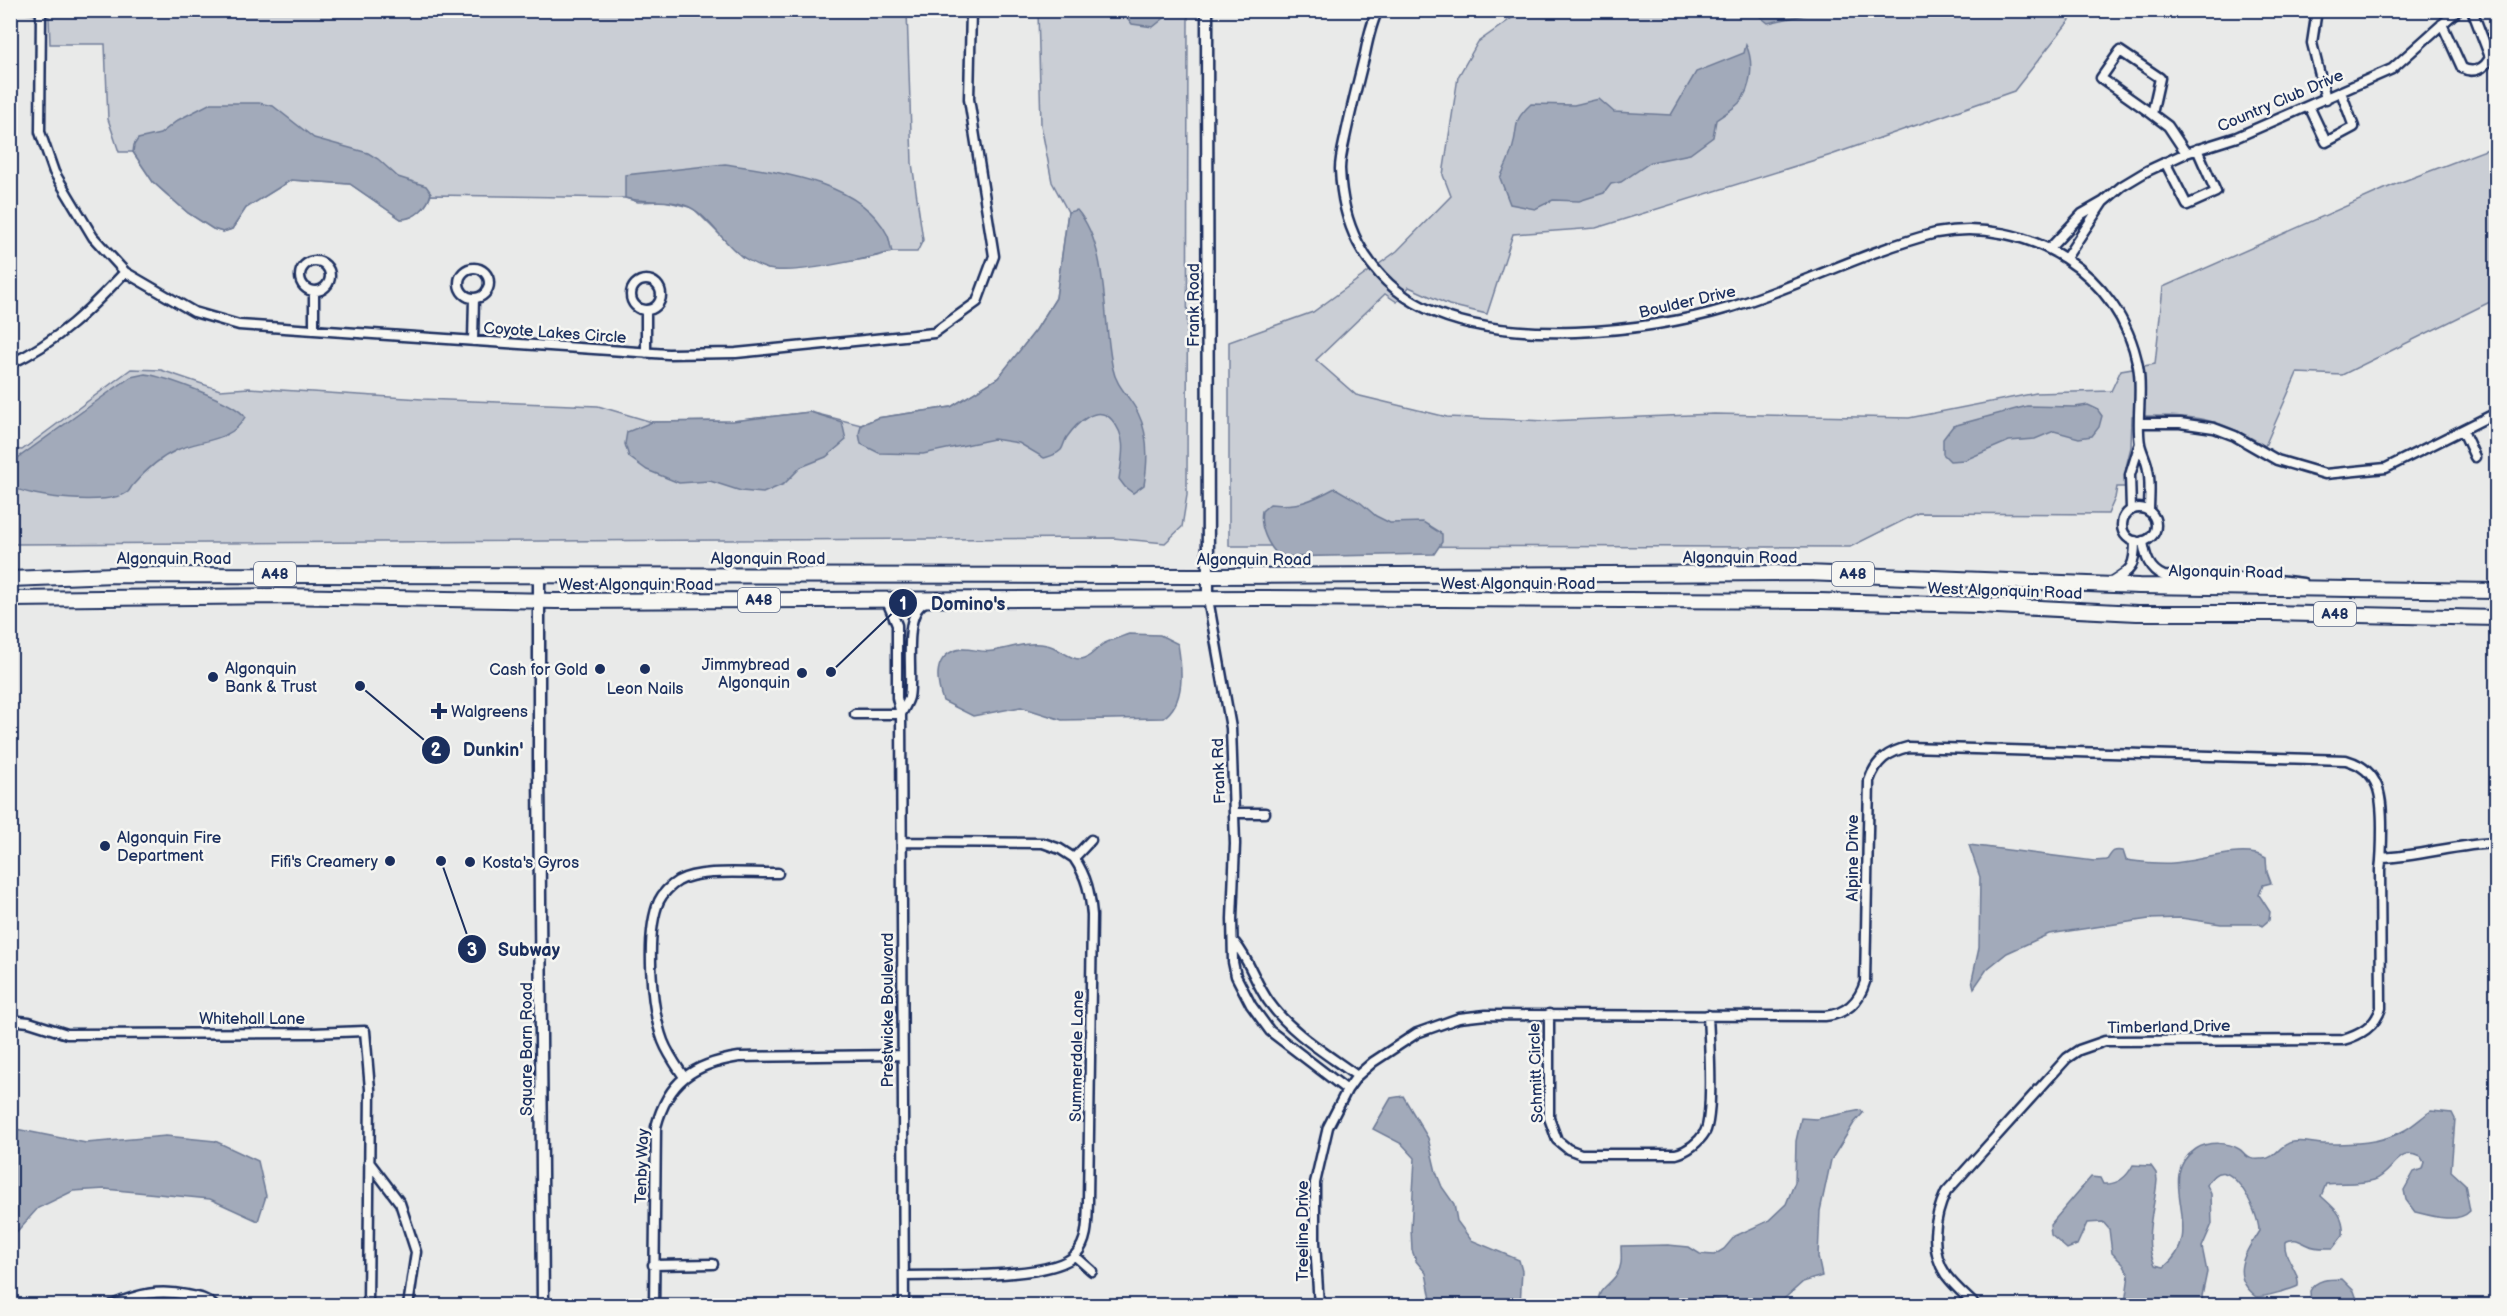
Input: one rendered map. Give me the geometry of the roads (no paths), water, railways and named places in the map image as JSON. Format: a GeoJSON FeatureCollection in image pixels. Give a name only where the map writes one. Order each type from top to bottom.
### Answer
{"type":"FeatureCollection","features":[{"type":"Feature","properties":{"kind":"main road","name":"Algonquin Road"},"geometry":{"type":"LineString","coordinates":[[10,579],[125,575],[1208,576],[1806,573],[2107,585],[2496,591]]}},
{"type":"Feature","properties":{"kind":"main road","name":"A48"},"geometry":{"type":"LineString","coordinates":[[10,599],[277,596],[540,601]]}},
{"type":"Feature","properties":{"kind":"main road","name":"West Algonquin Road"},"geometry":{"type":"LineString","coordinates":[[540,601],[886,599],[1819,601],[1978,605],[2137,613],[2284,613],[2496,618]]}},
{"type":"Feature","properties":{"kind":"street","name":"Coyote Lakes Circle"},"geometry":{"type":"LineString","coordinates":[[41,10],[40,132],[54,172],[93,237],[125,272],[194,312],[239,325],[646,353],[736,353],[934,333],[976,302],[994,256],[969,99],[971,10]]}},
{"type":"Feature","properties":{"kind":"street","name":"Frank Road"},"geometry":{"type":"LineString","coordinates":[[1207,10],[1208,599]]}},
{"type":"Feature","properties":{"kind":"street","name":"Boulder Drive"},"geometry":{"type":"LineString","coordinates":[[1378,10],[1350,110],[1340,167],[1345,208],[1351,229],[1366,258],[1383,278],[1406,297],[1436,313],[1472,323],[1521,330],[1578,332],[1626,329],[1673,322],[1730,308],[1936,233],[1972,229],[2026,238],[2066,258],[2095,283],[2117,311],[2125,326],[2139,369],[2140,443],[2130,475],[2131,510],[2124,517],[2123,528],[2127,536],[2139,541],[2148,562],[2156,573],[2164,576],[2290,580],[2326,589]]}},
{"type":"Feature","properties":{"kind":"street"},"geometry":{"type":"LineString","coordinates":[[2317,10],[2312,43],[2326,99]]}},
{"type":"Feature","properties":{"kind":"street","name":"Country Club Drive"},"geometry":{"type":"LineString","coordinates":[[2050,248],[2082,214],[2122,186],[2165,162],[2237,137],[2392,69],[2458,10]]}},
{"type":"Feature","properties":{"kind":"street"},"geometry":{"type":"LineString","coordinates":[[2442,24],[2462,68],[2471,71],[2480,69],[2486,65],[2490,57],[2472,10]]}},
{"type":"Feature","properties":{"kind":"street"},"geometry":{"type":"LineString","coordinates":[[2152,114],[2160,78],[2120,51],[2101,78],[2168,126],[2186,153]]}},
{"type":"Feature","properties":{"kind":"street"},"geometry":{"type":"LineString","coordinates":[[2309,106],[2326,142],[2354,127],[2341,92]]}},
{"type":"Feature","properties":{"kind":"street"},"geometry":{"type":"LineString","coordinates":[[2165,162],[2187,205],[2216,192],[2197,149]]}},
{"type":"Feature","properties":{"kind":"street","name":"Country Club Drive"},"geometry":{"type":"LineString","coordinates":[[2066,258],[2103,201]]}},
{"type":"Feature","properties":{"kind":"street"},"geometry":{"type":"LineString","coordinates":[[10,364],[31,354],[82,318],[125,272]]}},
{"type":"Feature","properties":{"kind":"street"},"geometry":{"type":"LineString","coordinates":[[314,291],[314,330]]}},
{"type":"Feature","properties":{"kind":"street"},"geometry":{"type":"LineString","coordinates":[[472,341],[474,298]]}},
{"type":"Feature","properties":{"kind":"street"},"geometry":{"type":"LineString","coordinates":[[646,310],[646,353]]}},
{"type":"Feature","properties":{"kind":"street"},"geometry":{"type":"LineString","coordinates":[[2140,423],[2180,423],[2214,429],[2235,436],[2277,460],[2325,474],[2386,468],[2496,413]]}},
{"type":"Feature","properties":{"kind":"street"},"geometry":{"type":"LineString","coordinates":[[2463,431],[2475,457]]}},
{"type":"Feature","properties":{"kind":"street","name":"Boulder Drive"},"geometry":{"type":"LineString","coordinates":[[2139,541],[2152,535],[2156,525],[2149,511],[2149,471],[2140,443]]}},
{"type":"Feature","properties":{"kind":"street"},"geometry":{"type":"LineString","coordinates":[[2131,510],[2138,508],[2149,511]]}},
{"type":"Feature","properties":{"kind":"street","name":"Boulder Drive"},"geometry":{"type":"LineString","coordinates":[[2107,585],[2133,567],[2139,541]]}},
{"type":"Feature","properties":{"kind":"street","name":"Square Barn Road"},"geometry":{"type":"LineString","coordinates":[[539,576],[538,766],[543,1305]]}},
{"type":"Feature","properties":{"kind":"street","name":"Prestwicke Boulevard"},"geometry":{"type":"LineString","coordinates":[[886,599],[897,625],[897,698],[901,714],[904,1305]]}},
{"type":"Feature","properties":{"kind":"street","name":"Prestwicke Boulevard"},"geometry":{"type":"LineString","coordinates":[[901,714],[909,698],[911,625],[914,613],[922,603],[933,599]]}},
{"type":"Feature","properties":{"kind":"street","name":"Frank Rd"},"geometry":{"type":"LineString","coordinates":[[1208,599],[1231,728],[1234,813],[1232,919],[1235,943],[1233,962],[1236,976],[1251,1005],[1270,1030],[1347,1090]]}},
{"type":"Feature","properties":{"kind":"street"},"geometry":{"type":"LineString","coordinates":[[855,714],[901,714]]}},
{"type":"Feature","properties":{"kind":"street","name":"Alpine Drive"},"geometry":{"type":"LineString","coordinates":[[1347,1090],[1357,1076],[1373,1062],[1407,1039],[1448,1021],[1485,1015],[1832,1015],[1844,1011],[1856,1001],[1863,991],[1866,975],[1869,781],[1872,771],[1881,759],[1893,751],[1908,747],[2346,760],[2354,762],[2368,772],[2379,788],[2382,805],[2382,856]]}},
{"type":"Feature","properties":{"kind":"street"},"geometry":{"type":"LineString","coordinates":[[1234,813],[1264,813]]}},
{"type":"Feature","properties":{"kind":"street"},"geometry":{"type":"LineString","coordinates":[[902,842],[1043,843],[1074,858],[1091,840]]}},
{"type":"Feature","properties":{"kind":"street"},"geometry":{"type":"LineString","coordinates":[[2382,856],[2416,856],[2465,846],[2496,843]]}},
{"type":"Feature","properties":{"kind":"street","name":"Timberland Drive"},"geometry":{"type":"LineString","coordinates":[[1976,1305],[1947,1276],[1940,1265],[1935,1235],[1940,1204],[1946,1192],[1976,1158],[2061,1064],[2079,1050],[2105,1041],[2343,1040],[2362,1033],[2372,1025],[2381,1008],[2380,870],[2382,856]]}},
{"type":"Feature","properties":{"kind":"street","name":"Summerdale Lane"},"geometry":{"type":"LineString","coordinates":[[1074,858],[1090,890],[1092,915],[1088,1200],[1086,1235],[1075,1256]]}},
{"type":"Feature","properties":{"kind":"street"},"geometry":{"type":"LineString","coordinates":[[684,1077],[667,1051],[654,1010],[652,932],[659,901],[664,892],[676,882],[692,876],[778,873]]}},
{"type":"Feature","properties":{"kind":"street","name":"Frank Rd"},"geometry":{"type":"LineString","coordinates":[[1235,943],[1245,956],[1258,985],[1277,1012],[1297,1032],[1357,1076]]}},
{"type":"Feature","properties":{"kind":"street","name":"Schmitt Circle"},"geometry":{"type":"LineString","coordinates":[[1549,1014],[1550,1125],[1561,1144],[1581,1154],[1676,1154],[1684,1152],[1701,1137],[1709,1117],[1708,1015]]}},
{"type":"Feature","properties":{"kind":"street","name":"Whitehall Lane"},"geometry":{"type":"LineString","coordinates":[[10,1020],[29,1022],[67,1034],[312,1034],[365,1031],[370,1089],[368,1305]]}},
{"type":"Feature","properties":{"kind":"street","name":"Tenby Way"},"geometry":{"type":"LineString","coordinates":[[654,1305],[656,1127],[666,1100],[684,1077],[717,1060],[739,1057],[901,1055]]}},
{"type":"Feature","properties":{"kind":"street","name":"Treeline Drive"},"geometry":{"type":"LineString","coordinates":[[1319,1305],[1315,1252],[1315,1183],[1328,1127],[1347,1090]]}},
{"type":"Feature","properties":{"kind":"street"},"geometry":{"type":"LineString","coordinates":[[369,1162],[400,1203],[416,1252],[408,1305]]}},
{"type":"Feature","properties":{"kind":"street"},"geometry":{"type":"LineString","coordinates":[[904,1276],[1034,1272],[1067,1262],[1075,1256],[1092,1271]]}},
{"type":"Feature","properties":{"kind":"street"},"geometry":{"type":"LineString","coordinates":[[653,1265],[713,1264]]}},
{"type":"Feature","properties":{"kind":"street"},"geometry":{"type":"LineString","coordinates":[[112,1305],[135,1296],[167,1291],[207,1299],[213,1305]]}},
{"type":"Feature","properties":{"kind":"water"},"geometry":{"type":"Polygon","coordinates":[[[1122,11],[1173,11],[1153,27],[1132,24],[1122,11]]]}},
{"type":"Feature","properties":{"kind":"water"},"geometry":{"type":"Polygon","coordinates":[[[1753,11],[1823,11],[1768,23],[1753,11]]]}},
{"type":"Feature","properties":{"kind":"water"},"geometry":{"type":"Polygon","coordinates":[[[1823,11],[1891,11],[1877,17],[1866,18],[1823,11]]]}},
{"type":"Feature","properties":{"kind":"water"},"geometry":{"type":"Polygon","coordinates":[[[1746,45],[1751,66],[1747,90],[1737,105],[1716,120],[1713,137],[1690,154],[1651,162],[1621,182],[1611,184],[1604,193],[1579,201],[1553,200],[1535,209],[1510,204],[1500,178],[1512,151],[1518,122],[1531,104],[1574,105],[1599,99],[1614,112],[1671,115],[1696,72],[1744,53],[1746,45]]]}},
{"type":"Feature","properties":{"kind":"water"},"geometry":{"type":"Polygon","coordinates":[[[211,103],[259,103],[273,106],[314,138],[368,153],[398,177],[426,186],[431,193],[429,198],[416,214],[401,219],[350,184],[291,180],[246,208],[232,229],[223,232],[213,229],[188,213],[153,182],[133,152],[138,139],[160,134],[178,120],[211,103]]]}},
{"type":"Feature","properties":{"kind":"water"},"geometry":{"type":"Polygon","coordinates":[[[725,164],[792,176],[838,191],[858,202],[874,216],[888,236],[892,252],[812,268],[768,269],[736,252],[706,219],[685,205],[625,198],[625,175],[725,164]]]}},
{"type":"Feature","properties":{"kind":"water"},"geometry":{"type":"Polygon","coordinates":[[[1077,210],[1088,226],[1100,265],[1115,375],[1142,421],[1147,458],[1144,485],[1133,493],[1119,479],[1123,448],[1120,434],[1112,420],[1100,414],[1094,414],[1081,421],[1067,437],[1061,450],[1044,458],[1019,443],[994,439],[923,454],[879,453],[861,444],[859,434],[861,425],[877,418],[951,407],[998,378],[1036,330],[1056,298],[1068,212],[1077,210]]]}},
{"type":"Feature","properties":{"kind":"water"},"geometry":{"type":"Polygon","coordinates":[[[145,374],[183,385],[215,398],[228,404],[245,417],[232,432],[186,446],[165,456],[128,492],[119,496],[105,499],[70,499],[34,494],[11,486],[11,463],[131,377],[145,374]]]}},
{"type":"Feature","properties":{"kind":"water"},"geometry":{"type":"Polygon","coordinates":[[[2088,405],[2097,409],[2102,416],[2099,427],[2092,436],[2079,438],[2054,431],[2035,439],[2009,441],[1965,460],[1950,461],[1943,454],[1943,439],[1953,426],[2027,406],[2088,405]]]}},
{"type":"Feature","properties":{"kind":"water"},"geometry":{"type":"Polygon","coordinates":[[[810,412],[842,422],[846,440],[826,457],[801,467],[784,484],[763,493],[741,491],[710,481],[679,483],[647,470],[629,457],[625,444],[627,432],[652,422],[733,421],[810,412]]]}},
{"type":"Feature","properties":{"kind":"water"},"geometry":{"type":"Polygon","coordinates":[[[1335,488],[1390,523],[1423,522],[1442,534],[1442,542],[1434,554],[1280,557],[1265,536],[1262,511],[1270,504],[1289,505],[1304,502],[1335,488]]]}},
{"type":"Feature","properties":{"kind":"water"},"geometry":{"type":"Polygon","coordinates":[[[1129,634],[1160,635],[1178,644],[1181,664],[1179,694],[1176,703],[1163,718],[1062,720],[1021,707],[973,716],[943,701],[938,669],[945,656],[952,652],[961,649],[989,651],[1026,644],[1040,644],[1052,646],[1070,657],[1080,659],[1090,656],[1103,644],[1129,634]]]}},
{"type":"Feature","properties":{"kind":"water"},"geometry":{"type":"Polygon","coordinates":[[[1969,845],[2094,861],[2107,860],[2117,850],[2123,851],[2126,860],[2161,863],[2184,862],[2234,853],[2257,854],[2266,858],[2271,883],[2263,885],[2259,895],[2270,912],[2269,920],[2262,926],[2260,924],[2221,924],[2181,918],[2149,919],[2049,934],[2007,953],[1987,969],[1974,988],[1972,980],[1979,948],[1980,877],[1969,845]]]}},
{"type":"Feature","properties":{"kind":"water"},"geometry":{"type":"Polygon","coordinates":[[[1403,1096],[1428,1138],[1436,1172],[1442,1187],[1454,1204],[1457,1221],[1471,1240],[1519,1260],[1522,1271],[1520,1305],[1432,1305],[1426,1273],[1416,1261],[1412,1250],[1415,1158],[1402,1144],[1373,1129],[1391,1098],[1403,1096]]]}},
{"type":"Feature","properties":{"kind":"water"},"geometry":{"type":"Polygon","coordinates":[[[1861,1110],[1863,1113],[1854,1123],[1831,1160],[1820,1211],[1818,1257],[1822,1276],[1803,1282],[1777,1305],[1738,1305],[1713,1299],[1661,1301],[1642,1305],[1600,1305],[1601,1292],[1614,1278],[1620,1267],[1621,1246],[1689,1247],[1700,1254],[1714,1255],[1724,1249],[1735,1236],[1768,1221],[1786,1204],[1795,1182],[1796,1141],[1801,1118],[1816,1119],[1861,1110]]]}},
{"type":"Feature","properties":{"kind":"water"},"geometry":{"type":"Polygon","coordinates":[[[2431,1111],[2452,1113],[2455,1119],[2451,1171],[2465,1184],[2470,1211],[2465,1215],[2452,1218],[2415,1212],[2406,1200],[2404,1190],[2414,1172],[2422,1169],[2424,1162],[2421,1157],[2413,1154],[2401,1157],[2381,1177],[2374,1180],[2326,1184],[2321,1196],[2340,1217],[2343,1235],[2333,1248],[2314,1247],[2294,1240],[2285,1242],[2286,1254],[2298,1280],[2298,1286],[2290,1289],[2257,1297],[2243,1281],[2241,1273],[2244,1257],[2259,1231],[2258,1222],[2240,1186],[2232,1177],[2224,1173],[2215,1175],[2207,1185],[2211,1194],[2212,1224],[2202,1247],[2207,1272],[2202,1296],[2204,1305],[2127,1305],[2125,1303],[2129,1275],[2123,1264],[2112,1253],[2109,1229],[2103,1222],[2087,1223],[2077,1245],[2067,1249],[2051,1235],[2050,1225],[2091,1177],[2100,1178],[2103,1184],[2113,1183],[2125,1177],[2133,1165],[2151,1166],[2156,1173],[2157,1180],[2149,1234],[2151,1255],[2155,1265],[2164,1267],[2177,1253],[2182,1238],[2179,1175],[2184,1161],[2201,1146],[2224,1144],[2239,1149],[2251,1159],[2263,1159],[2272,1156],[2284,1145],[2293,1142],[2346,1144],[2386,1138],[2408,1128],[2431,1111]]]}},
{"type":"Feature","properties":{"kind":"water"},"geometry":{"type":"Polygon","coordinates":[[[11,1128],[86,1143],[166,1136],[215,1141],[258,1161],[266,1196],[258,1221],[210,1199],[105,1189],[73,1191],[38,1208],[11,1238],[11,1128]]]}},
{"type":"Feature","properties":{"kind":"water"},"geometry":{"type":"Polygon","coordinates":[[[2342,1279],[2354,1291],[2359,1305],[2311,1305],[2310,1291],[2316,1284],[2342,1279]]]}},
{"type":"Feature","properties":{"kind":"place","name":"Cash for Gold"},"geometry":{"type":"Point","coordinates":[600,669]}},
{"type":"Feature","properties":{"kind":"place","name":"Leon Nails"},"geometry":{"type":"Point","coordinates":[645,669]}},
{"type":"Feature","properties":{"kind":"place","name":"Domino's"},"geometry":{"type":"Point","coordinates":[831,672]}},
{"type":"Feature","properties":{"kind":"place","name":"Jimmybread Algonquin"},"geometry":{"type":"Point","coordinates":[802,673]}},
{"type":"Feature","properties":{"kind":"place","name":"Algonquin Bank & Trust"},"geometry":{"type":"Point","coordinates":[213,677]}},
{"type":"Feature","properties":{"kind":"place","name":"Dunkin'"},"geometry":{"type":"Point","coordinates":[360,686]}},
{"type":"Feature","properties":{"kind":"place","name":"Walgreens"},"geometry":{"type":"Point","coordinates":[439,711]}},
{"type":"Feature","properties":{"kind":"place","name":"Algonquin Fire Department"},"geometry":{"type":"Point","coordinates":[105,846]}},
{"type":"Feature","properties":{"kind":"place","name":"Fifi's Creamery"},"geometry":{"type":"Point","coordinates":[390,861]}},
{"type":"Feature","properties":{"kind":"place","name":"Subway"},"geometry":{"type":"Point","coordinates":[441,861]}},
{"type":"Feature","properties":{"kind":"place","name":"Kosta's Gyros"},"geometry":{"type":"Point","coordinates":[470,862]}}]}
